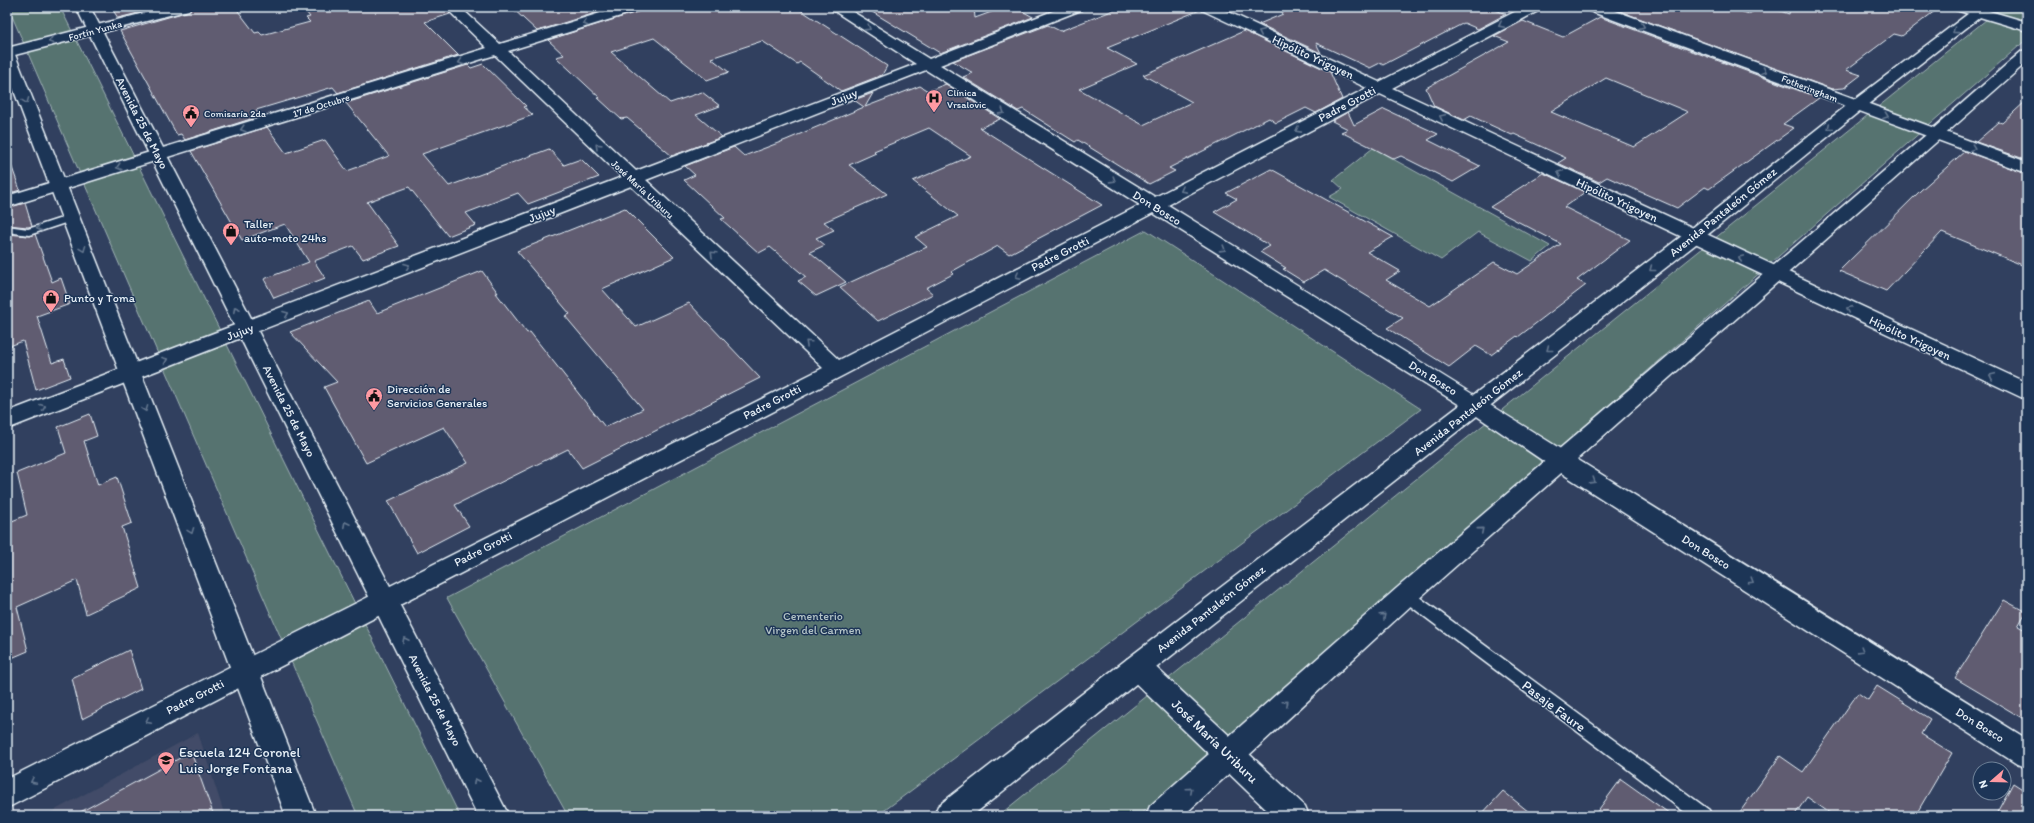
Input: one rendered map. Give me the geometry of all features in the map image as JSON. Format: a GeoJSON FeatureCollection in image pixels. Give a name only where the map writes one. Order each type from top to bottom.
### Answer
{"type":"FeatureCollection","features":[{"type":"Feature","properties":{"kind":"street","name":"Avenida 25 de Mayo"},"geometry":{"type":"LineString","coordinates":[[83,7],[494,816]]}},
{"type":"Feature","properties":{"kind":"street","name":"Fortín Yunka"},"geometry":{"type":"LineString","coordinates":[[7,53],[184,7]]}},
{"type":"Feature","properties":{"kind":"street","name":"José María Uriburu"},"geometry":{"type":"LineString","coordinates":[[452,7],[632,179],[836,370]]}},
{"type":"Feature","properties":{"kind":"street","name":"17 de Octubre"},"geometry":{"type":"LineString","coordinates":[[7,202],[635,7]]}},
{"type":"Feature","properties":{"kind":"street","name":"Don Bosco"},"geometry":{"type":"LineString","coordinates":[[835,7],[1476,405],[1560,461],[2027,755]]}},
{"type":"Feature","properties":{"kind":"street","name":"Jujuy"},"geometry":{"type":"LineString","coordinates":[[7,421],[1076,7]]}},
{"type":"Feature","properties":{"kind":"street","name":"Hipólito Yrigoyen"},"geometry":{"type":"LineString","coordinates":[[1207,7],[2027,392]]}},
{"type":"Feature","properties":{"kind":"street","name":"Padre Grotti"},"geometry":{"type":"LineString","coordinates":[[7,794],[836,370],[1535,7]]}},
{"type":"Feature","properties":{"kind":"street","name":"Fotheringham"},"geometry":{"type":"LineString","coordinates":[[1592,7],[1856,106],[2027,168]]}},
{"type":"Feature","properties":{"kind":"street","name":"Avenida Pantaleón Gómez"},"geometry":{"type":"LineString","coordinates":[[950,816],[1137,667],[1694,236],[1976,9]]}},
{"type":"Feature","properties":{"kind":"street"},"geometry":{"type":"LineString","coordinates":[[1976,9],[2027,27]]}},
{"type":"Feature","properties":{"kind":"street"},"geometry":{"type":"LineString","coordinates":[[7,53],[301,816]]}},
{"type":"Feature","properties":{"kind":"street"},"geometry":{"type":"LineString","coordinates":[[1161,816],[1406,595],[1937,135],[2027,54]]}},
{"type":"Feature","properties":{"kind":"street","name":"José María Uriburu"},"geometry":{"type":"LineString","coordinates":[[1137,667],[1294,816]]}},
{"type":"Feature","properties":{"kind":"lane"},"geometry":{"type":"LineString","coordinates":[[7,229],[29,232],[71,218]]}},
{"type":"Feature","properties":{"kind":"lane","name":"Pasaje Faure"},"geometry":{"type":"LineString","coordinates":[[1406,595],[1703,816]]}},
{"type":"Feature","properties":{"kind":"shaded area","name":"Escuela 124 Coronel Luis Jorge Fontana"},"geometry":{"type":"Polygon","coordinates":[[[198,733],[225,816],[44,816],[198,733]]]}},
{"type":"Feature","properties":{"kind":"green space"},"geometry":{"type":"Polygon","coordinates":[[[8,7],[60,7],[460,816],[358,816],[8,7]]]}},
{"type":"Feature","properties":{"kind":"green space"},"geometry":{"type":"Polygon","coordinates":[[[2002,7],[2027,7],[2027,39],[1139,816],[998,816],[2002,7]]]}},
{"type":"Feature","properties":{"kind":"green space"},"geometry":{"type":"Polygon","coordinates":[[[1373,148],[1550,246],[1532,261],[1478,232],[1441,260],[1329,197],[1343,189],[1333,180],[1373,148]]]}},
{"type":"Feature","properties":{"kind":"green space","name":"Cementerio Virgen del Carmen"},"geometry":{"type":"Polygon","coordinates":[[[1146,230],[1421,409],[877,816],[568,816],[447,598],[1146,230]]]}},
{"type":"Feature","properties":{"kind":"building"},"geometry":{"type":"Polygon","coordinates":[[[111,7],[162,7],[118,18],[111,7]]]}},
{"type":"Feature","properties":{"kind":"building"},"geometry":{"type":"Polygon","coordinates":[[[192,7],[235,7],[255,33],[259,32],[262,35],[310,22],[306,18],[310,17],[302,7],[444,7],[450,14],[425,22],[458,55],[338,93],[333,87],[256,110],[260,116],[185,140],[181,134],[177,135],[120,31],[189,11],[192,7]]]}},
{"type":"Feature","properties":{"kind":"building"},"geometry":{"type":"Polygon","coordinates":[[[511,7],[615,7],[537,31],[511,7]]]}},
{"type":"Feature","properties":{"kind":"building"},"geometry":{"type":"Polygon","coordinates":[[[643,7],[796,7],[887,66],[882,75],[841,91],[800,62],[797,64],[762,41],[711,58],[729,72],[707,80],[654,38],[611,52],[670,103],[702,92],[720,106],[696,115],[722,137],[672,156],[627,118],[621,119],[598,98],[600,98],[556,57],[564,55],[548,40],[640,11],[643,7]]]}},
{"type":"Feature","properties":{"kind":"building"},"geometry":{"type":"Polygon","coordinates":[[[864,7],[974,7],[975,18],[1005,7],[1015,7],[1033,17],[940,53],[864,7]]]}},
{"type":"Feature","properties":{"kind":"building"},"geometry":{"type":"Polygon","coordinates":[[[1122,7],[1199,7],[1200,10],[1107,48],[1137,64],[1079,89],[1143,125],[1192,102],[1143,75],[1244,31],[1330,72],[1342,99],[1316,113],[1306,108],[1276,123],[1269,118],[1169,168],[1175,171],[1149,184],[1078,140],[1075,142],[1023,109],[1018,111],[963,77],[973,73],[953,61],[1048,25],[1060,31],[1122,7]]]}},
{"type":"Feature","properties":{"kind":"building"},"geometry":{"type":"Polygon","coordinates":[[[1280,7],[1498,7],[1493,9],[1506,14],[1478,29],[1464,23],[1383,65],[1380,63],[1370,68],[1316,43],[1321,53],[1259,24],[1283,14],[1280,7]]]}},
{"type":"Feature","properties":{"kind":"building"},"geometry":{"type":"Polygon","coordinates":[[[1618,7],[1728,7],[1749,14],[1760,7],[1769,7],[1789,14],[1790,7],[1940,7],[1902,36],[1894,34],[1846,70],[1861,75],[1844,88],[1831,89],[1614,9],[1618,7]]]}},
{"type":"Feature","properties":{"kind":"building"},"geometry":{"type":"Polygon","coordinates":[[[1600,17],[1819,98],[1783,124],[1794,128],[1709,189],[1705,187],[1677,208],[1607,177],[1599,182],[1558,163],[1566,158],[1514,134],[1512,135],[1471,116],[1464,120],[1434,106],[1426,88],[1509,42],[1494,36],[1523,21],[1563,37],[1600,17]],[[1606,78],[1551,112],[1634,147],[1688,112],[1606,78]]]}},
{"type":"Feature","properties":{"kind":"building"},"geometry":{"type":"Polygon","coordinates":[[[483,64],[526,106],[524,107],[533,115],[422,154],[449,186],[549,149],[564,165],[581,159],[599,177],[528,204],[518,193],[466,213],[476,225],[448,236],[409,187],[367,202],[399,246],[363,259],[353,246],[314,261],[325,278],[274,298],[264,279],[309,262],[285,224],[242,240],[191,151],[267,127],[286,153],[325,140],[347,171],[389,156],[346,103],[468,65],[471,68],[483,64]]]}},
{"type":"Feature","properties":{"kind":"building"},"geometry":{"type":"Polygon","coordinates":[[[946,84],[1000,119],[980,128],[1102,205],[1009,254],[998,246],[951,272],[953,274],[926,288],[933,294],[878,321],[840,287],[927,247],[915,237],[958,216],[913,181],[971,156],[929,128],[874,151],[876,153],[849,165],[887,194],[824,222],[834,230],[816,238],[825,245],[810,252],[846,282],[816,296],[798,281],[806,277],[770,247],[759,253],[721,219],[725,218],[684,180],[695,175],[685,166],[734,147],[744,156],[786,140],[864,107],[854,100],[873,93],[865,107],[920,86],[928,91],[946,84]]]}},
{"type":"Feature","properties":{"kind":"building"},"geometry":{"type":"Polygon","coordinates":[[[2027,100],[2027,160],[1976,142],[1999,122],[2002,123],[2027,100]]]}},
{"type":"Feature","properties":{"kind":"building"},"geometry":{"type":"Polygon","coordinates":[[[1384,109],[1438,134],[1428,140],[1480,166],[1453,182],[1401,156],[1394,159],[1341,132],[1348,129],[1332,121],[1348,112],[1354,125],[1384,109]]]}},
{"type":"Feature","properties":{"kind":"building"},"geometry":{"type":"Polygon","coordinates":[[[1965,151],[2027,174],[2027,267],[1942,232],[1886,291],[1839,271],[1921,190],[1965,151]]]}},
{"type":"Feature","properties":{"kind":"building"},"geometry":{"type":"Polygon","coordinates":[[[7,162],[10,162],[20,190],[7,194],[7,162]]]}},
{"type":"Feature","properties":{"kind":"building"},"geometry":{"type":"Polygon","coordinates":[[[1271,169],[1393,237],[1367,252],[1400,271],[1386,280],[1430,306],[1494,262],[1517,274],[1561,244],[1490,207],[1543,173],[1585,192],[1564,207],[1630,240],[1577,280],[1586,285],[1518,337],[1517,336],[1491,355],[1476,346],[1449,367],[1387,328],[1403,318],[1324,270],[1304,282],[1283,269],[1286,268],[1260,252],[1270,246],[1214,212],[1237,199],[1226,193],[1271,169]]]}},
{"type":"Feature","properties":{"kind":"building"},"geometry":{"type":"Polygon","coordinates":[[[25,203],[32,226],[7,225],[7,208],[25,203]]]}},
{"type":"Feature","properties":{"kind":"building"},"geometry":{"type":"Polygon","coordinates":[[[625,208],[674,257],[602,289],[636,327],[689,303],[760,378],[582,468],[568,449],[455,505],[469,526],[417,553],[388,501],[468,463],[444,427],[366,463],[324,387],[337,382],[290,332],[369,301],[377,313],[482,271],[498,293],[496,293],[527,333],[530,332],[605,427],[643,409],[565,316],[570,314],[517,251],[625,208]]]}},
{"type":"Feature","properties":{"kind":"building"},"geometry":{"type":"Polygon","coordinates":[[[7,234],[29,236],[35,234],[52,282],[61,278],[70,304],[37,316],[52,363],[64,359],[70,377],[36,390],[23,341],[7,347],[7,234]]]}},
{"type":"Feature","properties":{"kind":"building"},"geometry":{"type":"Polygon","coordinates":[[[90,414],[97,436],[84,441],[98,485],[117,477],[132,523],[122,527],[141,588],[86,614],[77,580],[17,607],[28,651],[7,660],[7,523],[27,515],[17,473],[66,453],[58,427],[90,414]]]}},
{"type":"Feature","properties":{"kind":"building"},"geometry":{"type":"Polygon","coordinates":[[[2004,600],[2026,612],[2018,626],[2027,631],[2027,721],[1955,678],[2004,600]]]}},
{"type":"Feature","properties":{"kind":"building"},"geometry":{"type":"Polygon","coordinates":[[[129,650],[141,689],[82,719],[72,678],[129,650]]]}},
{"type":"Feature","properties":{"kind":"building"},"geometry":{"type":"Polygon","coordinates":[[[1877,686],[1930,719],[1921,734],[1952,753],[1915,816],[1834,816],[1807,797],[1794,816],[1737,816],[1780,756],[1803,772],[1858,693],[1868,700],[1877,686]]]}},
{"type":"Feature","properties":{"kind":"building","name":"Escuela 124 Coronel Luis Jorge Fontana"},"geometry":{"type":"Polygon","coordinates":[[[191,752],[214,816],[73,816],[191,752]]]}},
{"type":"Feature","properties":{"kind":"building"},"geometry":{"type":"Polygon","coordinates":[[[1621,779],[1673,816],[1594,816],[1621,779]]]}},
{"type":"Feature","properties":{"kind":"building"},"geometry":{"type":"Polygon","coordinates":[[[2013,783],[2027,792],[2027,816],[1995,816],[2003,801],[2012,801],[2013,783]]]}},
{"type":"Feature","properties":{"kind":"building"},"geometry":{"type":"Polygon","coordinates":[[[1503,791],[1534,816],[1480,816],[1503,791]]]}},
{"type":"Feature","properties":{"kind":"place","name":"Clínica Vrsalovic"},"geometry":{"type":"Point","coordinates":[934,113]}},
{"type":"Feature","properties":{"kind":"place","name":"Comisaría 2da"},"geometry":{"type":"Point","coordinates":[191,128]}},
{"type":"Feature","properties":{"kind":"place","name":"Taller auto-moto 24hs"},"geometry":{"type":"Point","coordinates":[231,246]}},
{"type":"Feature","properties":{"kind":"place","name":"Punto y Toma"},"geometry":{"type":"Point","coordinates":[51,313]}},
{"type":"Feature","properties":{"kind":"place","name":"Dirección de Servicios Generales"},"geometry":{"type":"Point","coordinates":[374,411]}},
{"type":"Feature","properties":{"kind":"place","name":"Escuela 124 Coronel Luis Jorge Fontana"},"geometry":{"type":"Point","coordinates":[166,775]}}]}
